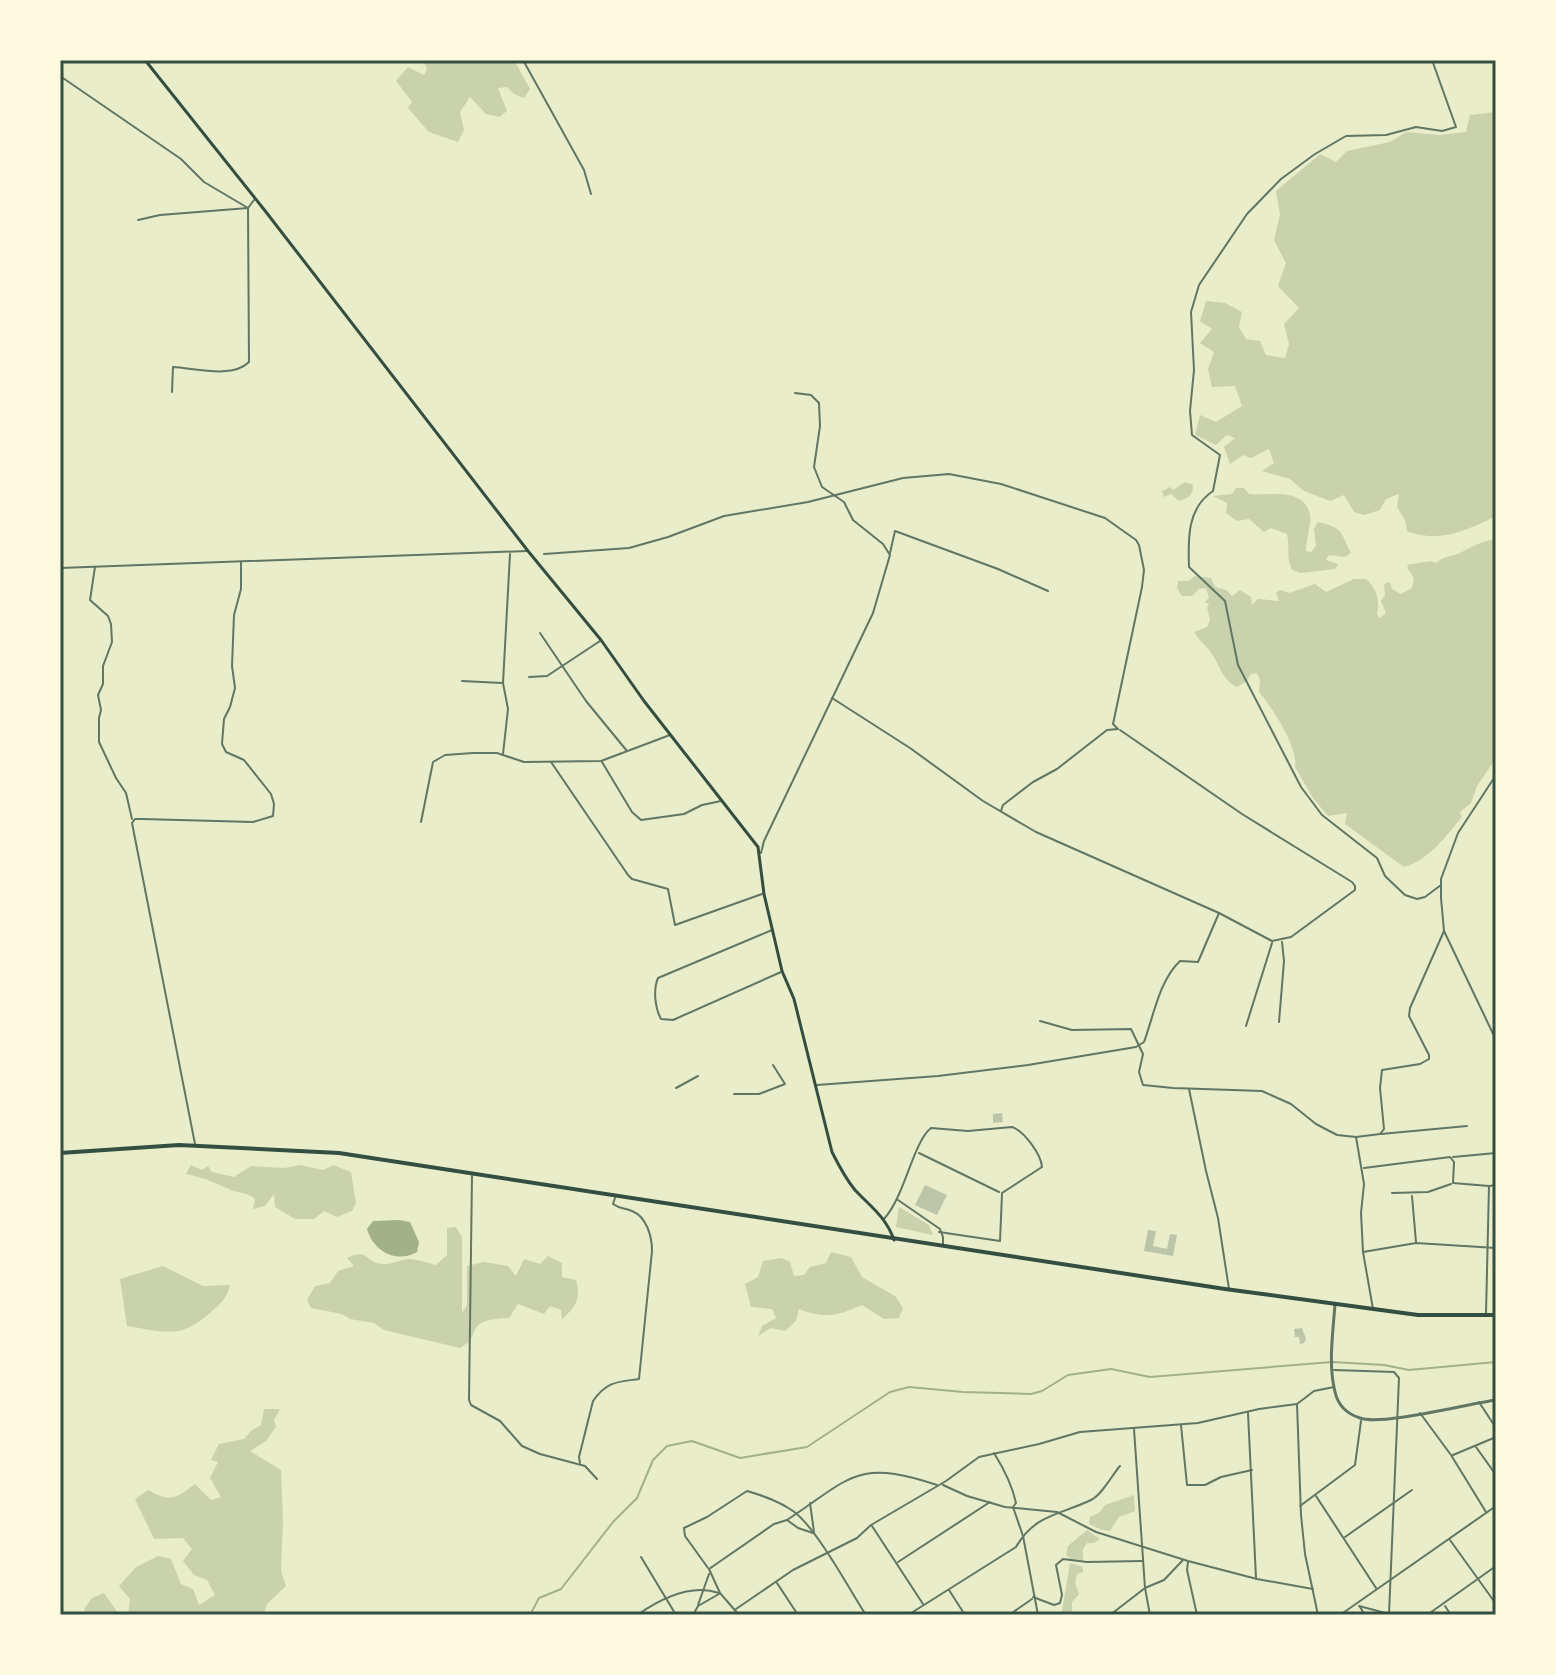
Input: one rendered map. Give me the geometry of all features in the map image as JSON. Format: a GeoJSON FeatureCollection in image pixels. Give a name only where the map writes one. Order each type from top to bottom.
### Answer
{"type":"FeatureCollection","features":[{"type":"Feature","properties":{"kind":"highway"},"geometry":{"type":"LineString","coordinates":[[60,1153],[195,1145],[339,1153],[1229,1290],[1373,1310],[1442,1316],[1496,1315]]}},
{"type":"Feature","properties":{"kind":"main road"},"geometry":{"type":"LineString","coordinates":[[145,60],[601,640],[761,853],[759,861],[772,929],[782,971],[794,999],[825,1131],[838,1166],[884,1219],[894,1240]]}},
{"type":"Feature","properties":{"kind":"street"},"geometry":{"type":"LineString","coordinates":[[523,60],[584,170],[591,194]]}},
{"type":"Feature","properties":{"kind":"street"},"geometry":{"type":"LineString","coordinates":[[1432,60],[1456,127],[1442,131],[1416,127],[1386,135],[1346,136],[1315,154],[1281,179],[1247,214],[1199,285],[1191,312],[1194,370],[1190,411],[1192,435],[1220,455],[1213,491],[1200,499],[1188,539],[1189,567],[1225,601],[1238,665],[1301,787],[1322,815],[1377,858],[1385,876],[1405,895],[1417,899],[1425,897],[1441,885]]}},
{"type":"Feature","properties":{"kind":"street"},"geometry":{"type":"LineString","coordinates":[[60,76],[181,159],[204,182],[248,208]]}},
{"type":"Feature","properties":{"kind":"street"},"geometry":{"type":"LineString","coordinates":[[172,392],[173,367],[231,370],[243,368],[249,362],[248,208],[254,199]]}},
{"type":"Feature","properties":{"kind":"street"},"geometry":{"type":"LineString","coordinates":[[138,220],[160,215],[248,208]]}},
{"type":"Feature","properties":{"kind":"street"},"geometry":{"type":"LineString","coordinates":[[795,393],[811,395],[819,403],[820,426],[814,467],[822,487],[844,502],[853,520],[883,544],[890,555]]}},
{"type":"Feature","properties":{"kind":"street"},"geometry":{"type":"LineString","coordinates":[[544,554],[629,548],[724,516],[903,478],[940,474],[1001,484],[1105,518],[1136,540],[1143,555],[1144,570],[1139,610],[1113,724],[1242,814],[1355,885],[1355,890],[1282,941],[1272,941],[1219,913],[1036,832],[832,698]]}},
{"type":"Feature","properties":{"kind":"street"},"geometry":{"type":"LineString","coordinates":[[761,853],[873,613],[895,531],[1048,591]]}},
{"type":"Feature","properties":{"kind":"street"},"geometry":{"type":"LineString","coordinates":[[60,568],[528,551]]}},
{"type":"Feature","properties":{"kind":"street"},"geometry":{"type":"LineString","coordinates":[[503,755],[508,709],[503,683],[511,552]]}},
{"type":"Feature","properties":{"kind":"street"},"geometry":{"type":"LineString","coordinates":[[132,821],[207,819],[253,822],[273,816],[271,794],[244,760],[226,752],[222,744],[224,719],[235,688],[232,666],[234,615],[241,589],[241,562]]}},
{"type":"Feature","properties":{"kind":"street"},"geometry":{"type":"LineString","coordinates":[[95,567],[90,600],[108,616],[112,642],[103,666],[103,684],[98,695],[101,710],[99,742],[126,793],[195,1145]]}},
{"type":"Feature","properties":{"kind":"street"},"geometry":{"type":"LineString","coordinates":[[540,633],[586,701],[627,752]]}},
{"type":"Feature","properties":{"kind":"street"},"geometry":{"type":"LineString","coordinates":[[529,677],[547,676],[601,640]]}},
{"type":"Feature","properties":{"kind":"street"},"geometry":{"type":"LineString","coordinates":[[462,681],[503,683]]}},
{"type":"Feature","properties":{"kind":"street"},"geometry":{"type":"LineString","coordinates":[[1001,811],[1003,805],[1033,782],[1057,769],[1107,730],[1118,729]]}},
{"type":"Feature","properties":{"kind":"street"},"geometry":{"type":"LineString","coordinates":[[421,822],[433,762],[445,755],[503,755],[524,762],[601,761],[671,735]]}},
{"type":"Feature","properties":{"kind":"street"},"geometry":{"type":"LineString","coordinates":[[601,761],[632,812],[641,820],[684,814],[702,805],[722,801]]}},
{"type":"Feature","properties":{"kind":"street"},"geometry":{"type":"LineString","coordinates":[[551,762],[628,875],[632,879],[668,889],[675,925],[764,894]]}},
{"type":"Feature","properties":{"kind":"street"},"geometry":{"type":"LineString","coordinates":[[1496,775],[1458,833],[1441,885],[1444,931],[1496,1040]]}},
{"type":"Feature","properties":{"kind":"street"},"geometry":{"type":"LineString","coordinates":[[816,1085],[938,1076],[1028,1065],[1140,1044],[1144,1042],[1156,1003],[1174,967],[1180,961],[1198,962],[1219,913]]}},
{"type":"Feature","properties":{"kind":"street"},"geometry":{"type":"LineString","coordinates":[[772,929],[658,978],[655,992],[658,1015],[661,1019],[673,1020],[782,971]]}},
{"type":"Feature","properties":{"kind":"street"},"geometry":{"type":"LineString","coordinates":[[1380,1134],[1384,1129],[1380,1088],[1382,1070],[1420,1064],[1429,1059],[1409,1016],[1444,931]]}},
{"type":"Feature","properties":{"kind":"street"},"geometry":{"type":"LineString","coordinates":[[1246,1026],[1272,941]]}},
{"type":"Feature","properties":{"kind":"street"},"geometry":{"type":"LineString","coordinates":[[1279,1022],[1284,961],[1282,941]]}},
{"type":"Feature","properties":{"kind":"street"},"geometry":{"type":"LineString","coordinates":[[1040,1021],[1072,1030],[1128,1027],[1143,1054],[1139,1072],[1143,1085],[1262,1091],[1291,1104],[1316,1124],[1337,1135],[1356,1137],[1467,1126]]}},
{"type":"Feature","properties":{"kind":"street"},"geometry":{"type":"LineString","coordinates":[[734,1094],[759,1094],[785,1084],[773,1065]]}},
{"type":"Feature","properties":{"kind":"street"},"geometry":{"type":"LineString","coordinates":[[676,1088],[698,1076]]}},
{"type":"Feature","properties":{"kind":"street"},"geometry":{"type":"LineString","coordinates":[[1189,1089],[1218,1218],[1229,1290]]}},
{"type":"Feature","properties":{"kind":"street"},"geometry":{"type":"LineString","coordinates":[[884,1219],[898,1200],[923,1136],[931,1128],[968,1131],[1015,1127],[1041,1160],[1042,1167],[1002,1193]]}},
{"type":"Feature","properties":{"kind":"street"},"geometry":{"type":"LineString","coordinates":[[1356,1137],[1362,1169],[1363,1252],[1373,1310]]}},
{"type":"Feature","properties":{"kind":"street"},"geometry":{"type":"LineString","coordinates":[[918,1153],[1002,1193]]}},
{"type":"Feature","properties":{"kind":"street"},"geometry":{"type":"LineString","coordinates":[[1362,1169],[1496,1153]]}},
{"type":"Feature","properties":{"kind":"street"},"geometry":{"type":"LineString","coordinates":[[1452,1158],[1453,1183]]}},
{"type":"Feature","properties":{"kind":"street"},"geometry":{"type":"LineString","coordinates":[[472,1175],[471,1405],[500,1421],[522,1446],[588,1467],[597,1479]]}},
{"type":"Feature","properties":{"kind":"street"},"geometry":{"type":"LineString","coordinates":[[1392,1193],[1437,1190],[1453,1183],[1496,1185]]}},
{"type":"Feature","properties":{"kind":"street"},"geometry":{"type":"LineString","coordinates":[[1486,1315],[1489,1186]]}},
{"type":"Feature","properties":{"kind":"street"},"geometry":{"type":"LineString","coordinates":[[939,1232],[1000,1241],[1002,1193]]}},
{"type":"Feature","properties":{"kind":"street"},"geometry":{"type":"LineString","coordinates":[[1412,1194],[1416,1243]]}},
{"type":"Feature","properties":{"kind":"street"},"geometry":{"type":"LineString","coordinates":[[582,1465],[579,1457],[593,1401],[613,1382],[639,1379],[641,1373],[640,1352],[652,1235],[638,1215],[613,1204],[615,1197]]}},
{"type":"Feature","properties":{"kind":"street"},"geometry":{"type":"LineString","coordinates":[[898,1200],[940,1229],[942,1247]]}},
{"type":"Feature","properties":{"kind":"street"},"geometry":{"type":"LineString","coordinates":[[1363,1252],[1416,1243],[1496,1248]]}},
{"type":"Feature","properties":{"kind":"street"},"geometry":{"type":"LineString","coordinates":[[1335,1304],[1334,1387],[1344,1409],[1361,1419],[1396,1418],[1496,1400]]}},
{"type":"Feature","properties":{"kind":"street"},"geometry":{"type":"LineString","coordinates":[[1333,1370],[1398,1374],[1391,1614],[1359,1604]]}},
{"type":"Feature","properties":{"kind":"street"},"geometry":{"type":"LineString","coordinates":[[736,1609],[805,1563],[857,1538],[871,1525],[940,1485],[979,1457],[1080,1432],[1216,1420],[1247,1411],[1297,1404],[1314,1391],[1334,1387]]}},
{"type":"Feature","properties":{"kind":"street"},"geometry":{"type":"LineString","coordinates":[[1479,1402],[1495,1425]]}},
{"type":"Feature","properties":{"kind":"street"},"geometry":{"type":"LineString","coordinates":[[1297,1404],[1300,1506],[1305,1554],[1318,1615]]}},
{"type":"Feature","properties":{"kind":"street"},"geometry":{"type":"LineString","coordinates":[[1247,1411],[1257,1579]]}},
{"type":"Feature","properties":{"kind":"street"},"geometry":{"type":"LineString","coordinates":[[1420,1413],[1451,1455],[1486,1513]]}},
{"type":"Feature","properties":{"kind":"street"},"geometry":{"type":"LineString","coordinates":[[1300,1506],[1357,1461],[1361,1419]]}},
{"type":"Feature","properties":{"kind":"street"},"geometry":{"type":"LineString","coordinates":[[1181,1423],[1187,1485],[1205,1485],[1221,1477],[1252,1470]]}},
{"type":"Feature","properties":{"kind":"street"},"geometry":{"type":"LineString","coordinates":[[1133,1427],[1145,1588],[1150,1615]]}},
{"type":"Feature","properties":{"kind":"street"},"geometry":{"type":"LineString","coordinates":[[1451,1455],[1496,1437]]}},
{"type":"Feature","properties":{"kind":"street"},"geometry":{"type":"LineString","coordinates":[[1475,1445],[1496,1475]]}},
{"type":"Feature","properties":{"kind":"street"},"geometry":{"type":"LineString","coordinates":[[994,1453],[1012,1487],[1016,1503],[1013,1507],[1023,1536],[1038,1615]]}},
{"type":"Feature","properties":{"kind":"street"},"geometry":{"type":"LineString","coordinates":[[908,1615],[1016,1547],[1040,1521],[1095,1499],[1120,1466]]}},
{"type":"Feature","properties":{"kind":"street"},"geometry":{"type":"LineString","coordinates":[[693,1615],[709,1571],[774,1524],[787,1520],[852,1476],[870,1471],[940,1485],[990,1502],[1057,1512],[1096,1532],[1143,1548],[1257,1579],[1313,1589]]}},
{"type":"Feature","properties":{"kind":"street"},"geometry":{"type":"LineString","coordinates":[[1345,1537],[1412,1490]]}},
{"type":"Feature","properties":{"kind":"street"},"geometry":{"type":"LineString","coordinates":[[739,1615],[720,1593],[685,1536],[684,1528],[747,1491],[776,1501],[796,1513],[814,1533],[866,1615]]}},
{"type":"Feature","properties":{"kind":"street"},"geometry":{"type":"LineString","coordinates":[[1314,1495],[1377,1589]]}},
{"type":"Feature","properties":{"kind":"street"},"geometry":{"type":"LineString","coordinates":[[898,1562],[990,1502]]}},
{"type":"Feature","properties":{"kind":"street"},"geometry":{"type":"LineString","coordinates":[[810,1503],[814,1533]]}},
{"type":"Feature","properties":{"kind":"street"},"geometry":{"type":"LineString","coordinates":[[1340,1615],[1496,1506]]}},
{"type":"Feature","properties":{"kind":"street"},"geometry":{"type":"LineString","coordinates":[[787,1520],[798,1528],[814,1533]]}},
{"type":"Feature","properties":{"kind":"street"},"geometry":{"type":"LineString","coordinates":[[871,1525],[924,1605]]}},
{"type":"Feature","properties":{"kind":"street"},"geometry":{"type":"LineString","coordinates":[[1449,1539],[1496,1604]]}},
{"type":"Feature","properties":{"kind":"street"},"geometry":{"type":"LineString","coordinates":[[641,1557],[676,1615]]}},
{"type":"Feature","properties":{"kind":"street"},"geometry":{"type":"LineString","coordinates":[[1033,1598],[1054,1605],[1060,1603],[1062,1595],[1056,1565],[1063,1559],[1087,1562],[1144,1561]]}},
{"type":"Feature","properties":{"kind":"street"},"geometry":{"type":"LineString","coordinates":[[1110,1615],[1145,1588],[1164,1580],[1186,1560]]}},
{"type":"Feature","properties":{"kind":"street"},"geometry":{"type":"LineString","coordinates":[[1186,1560],[1197,1615]]}},
{"type":"Feature","properties":{"kind":"street"},"geometry":{"type":"LineString","coordinates":[[1427,1615],[1496,1566]]}},
{"type":"Feature","properties":{"kind":"street"},"geometry":{"type":"LineString","coordinates":[[776,1582],[798,1615]]}},
{"type":"Feature","properties":{"kind":"street"},"geometry":{"type":"LineString","coordinates":[[637,1615],[666,1599],[696,1589],[720,1593]]}},
{"type":"Feature","properties":{"kind":"street"},"geometry":{"type":"LineString","coordinates":[[948,1589],[965,1615]]}},
{"type":"Feature","properties":{"kind":"street"},"geometry":{"type":"LineString","coordinates":[[698,1606],[720,1593]]}},
{"type":"Feature","properties":{"kind":"street"},"geometry":{"type":"LineString","coordinates":[[1009,1615],[1033,1598]]}},
{"type":"Feature","properties":{"kind":"street"},"geometry":{"type":"LineString","coordinates":[[1359,1604],[1365,1615]]}},
{"type":"Feature","properties":{"kind":"street"},"geometry":{"type":"LineString","coordinates":[[1444,1604],[1451,1615]]}},
{"type":"Feature","properties":{"kind":"shaded area"},"geometry":{"type":"Polygon","coordinates":[[[423,60],[514,60],[530,89],[524,98],[507,87],[498,88],[507,111],[499,117],[486,114],[470,97],[460,112],[464,130],[458,142],[429,132],[408,108],[412,102],[396,81],[408,67],[424,75],[427,69],[423,60]]]}},
{"type":"Feature","properties":{"kind":"shaded area"},"geometry":{"type":"Polygon","coordinates":[[[1496,112],[1496,516],[1453,534],[1419,535],[1407,531],[1397,507],[1399,494],[1386,499],[1380,510],[1364,515],[1354,512],[1344,495],[1330,501],[1304,491],[1290,479],[1262,471],[1274,463],[1269,449],[1251,458],[1243,455],[1230,464],[1224,447],[1235,438],[1227,435],[1216,445],[1195,435],[1200,415],[1216,422],[1242,406],[1235,386],[1212,387],[1208,369],[1214,352],[1200,343],[1212,329],[1200,321],[1206,301],[1225,303],[1242,312],[1239,327],[1246,339],[1260,341],[1266,355],[1285,358],[1289,344],[1284,324],[1299,308],[1278,286],[1286,263],[1274,240],[1280,214],[1276,191],[1320,154],[1336,162],[1347,151],[1390,142],[1406,132],[1439,135],[1466,132],[1470,115],[1496,112]]]}},
{"type":"Feature","properties":{"kind":"shaded area"},"geometry":{"type":"Polygon","coordinates":[[[1185,482],[1193,485],[1187,498],[1179,501],[1171,494],[1164,497],[1162,491],[1170,487],[1173,490],[1185,482]]]}},
{"type":"Feature","properties":{"kind":"shaded area"},"geometry":{"type":"Polygon","coordinates":[[[1236,488],[1244,488],[1249,494],[1293,496],[1306,505],[1310,514],[1306,551],[1311,552],[1316,546],[1314,528],[1318,522],[1333,526],[1340,532],[1351,553],[1345,557],[1329,555],[1326,560],[1338,564],[1335,569],[1301,573],[1292,570],[1287,534],[1271,528],[1264,532],[1249,519],[1237,521],[1226,513],[1227,503],[1213,496],[1232,494],[1236,488]]]}},
{"type":"Feature","properties":{"kind":"shaded area"},"geometry":{"type":"Polygon","coordinates":[[[1496,539],[1496,758],[1477,786],[1471,803],[1460,812],[1462,817],[1450,832],[1429,853],[1404,867],[1345,824],[1347,813],[1328,816],[1313,798],[1295,767],[1293,750],[1283,728],[1259,692],[1257,673],[1251,674],[1247,681],[1237,687],[1232,684],[1194,632],[1207,627],[1210,620],[1209,604],[1205,602],[1209,598],[1206,588],[1199,589],[1192,596],[1182,596],[1177,588],[1178,581],[1188,581],[1195,576],[1211,578],[1215,587],[1226,590],[1232,596],[1240,590],[1251,597],[1252,605],[1258,599],[1279,601],[1276,593],[1280,590],[1289,593],[1315,584],[1326,592],[1354,579],[1366,579],[1377,595],[1377,614],[1380,618],[1386,613],[1381,601],[1385,595],[1384,584],[1390,582],[1392,589],[1401,594],[1412,588],[1414,578],[1407,568],[1409,564],[1436,563],[1496,539]]]}},
{"type":"Feature","properties":{"kind":"shaded area"},"geometry":{"type":"Polygon","coordinates":[[[191,1165],[202,1170],[208,1166],[212,1172],[234,1177],[251,1166],[284,1168],[300,1165],[323,1170],[333,1165],[351,1172],[356,1203],[352,1211],[337,1217],[324,1211],[314,1219],[295,1219],[275,1207],[274,1194],[265,1206],[253,1209],[255,1199],[250,1195],[186,1174],[191,1165]]]}},
{"type":"Feature","properties":{"kind":"shaded area"},"geometry":{"type":"Polygon","coordinates":[[[899,1207],[929,1225],[933,1235],[896,1227],[899,1207]]]}},
{"type":"Feature","properties":{"kind":"shaded area"},"geometry":{"type":"Polygon","coordinates":[[[373,1221],[410,1222],[419,1242],[417,1252],[401,1257],[380,1249],[367,1229],[373,1221]]]}},
{"type":"Feature","properties":{"kind":"shaded area"},"geometry":{"type":"Polygon","coordinates":[[[456,1227],[462,1237],[462,1313],[467,1305],[467,1266],[484,1262],[508,1266],[516,1276],[524,1259],[540,1264],[548,1256],[562,1263],[562,1277],[576,1280],[578,1297],[574,1306],[562,1319],[561,1310],[550,1306],[544,1314],[518,1304],[509,1318],[494,1319],[479,1325],[460,1348],[311,1308],[307,1300],[315,1286],[330,1283],[338,1271],[354,1266],[347,1258],[360,1254],[377,1263],[390,1264],[409,1259],[436,1265],[447,1255],[447,1228],[456,1227]]]}},
{"type":"Feature","properties":{"kind":"shaded area"},"geometry":{"type":"Polygon","coordinates":[[[831,1252],[851,1257],[862,1277],[895,1296],[903,1308],[899,1318],[884,1319],[862,1305],[830,1315],[799,1309],[796,1321],[785,1331],[771,1328],[758,1336],[762,1326],[776,1318],[772,1309],[751,1307],[745,1284],[758,1277],[763,1261],[782,1258],[790,1262],[794,1276],[804,1275],[810,1267],[826,1263],[831,1252]]]}},
{"type":"Feature","properties":{"kind":"shaded area"},"geometry":{"type":"Polygon","coordinates":[[[163,1266],[203,1286],[230,1285],[229,1290],[212,1311],[182,1330],[163,1332],[127,1326],[120,1279],[163,1266]]]}},
{"type":"Feature","properties":{"kind":"shaded area"},"geometry":{"type":"Polygon","coordinates":[[[264,1409],[280,1409],[274,1420],[276,1427],[266,1441],[250,1451],[281,1470],[281,1571],[286,1586],[267,1604],[263,1615],[128,1615],[130,1599],[119,1586],[136,1567],[158,1556],[171,1559],[181,1584],[193,1589],[199,1605],[215,1595],[207,1580],[194,1575],[183,1561],[192,1549],[183,1538],[154,1539],[135,1499],[148,1490],[162,1497],[173,1497],[195,1484],[211,1500],[221,1497],[210,1478],[218,1462],[211,1460],[219,1444],[244,1439],[261,1425],[264,1409]]]}},
{"type":"Feature","properties":{"kind":"shaded area"},"geometry":{"type":"Polygon","coordinates":[[[1134,1495],[1135,1511],[1119,1517],[1110,1531],[1089,1524],[1090,1517],[1105,1505],[1134,1495]]]}},
{"type":"Feature","properties":{"kind":"shaded area"},"geometry":{"type":"Polygon","coordinates":[[[1087,1530],[1100,1539],[1087,1543],[1083,1549],[1083,1560],[1071,1559],[1066,1555],[1068,1546],[1087,1530]]]}},
{"type":"Feature","properties":{"kind":"shaded area"},"geometry":{"type":"Polygon","coordinates":[[[1070,1563],[1083,1567],[1075,1582],[1079,1594],[1072,1602],[1072,1615],[1058,1615],[1062,1611],[1070,1563]]]}},
{"type":"Feature","properties":{"kind":"shaded area"},"geometry":{"type":"Polygon","coordinates":[[[104,1593],[122,1615],[87,1615],[84,1609],[92,1598],[104,1593]]]}},
{"type":"Feature","properties":{"kind":"building"},"geometry":{"type":"Polygon","coordinates":[[[1002,1113],[1003,1122],[993,1123],[993,1114],[1002,1113]]]}},
{"type":"Feature","properties":{"kind":"building"},"geometry":{"type":"Polygon","coordinates":[[[925,1185],[947,1195],[937,1215],[915,1205],[925,1185]]]}},
{"type":"Feature","properties":{"kind":"building"},"geometry":{"type":"Polygon","coordinates":[[[1148,1230],[1156,1231],[1153,1246],[1167,1249],[1170,1234],[1177,1235],[1173,1256],[1144,1251],[1148,1230]]]}},
{"type":"Feature","properties":{"kind":"building"},"geometry":{"type":"Polygon","coordinates":[[[1302,1328],[1306,1339],[1300,1344],[1294,1329],[1302,1328]]]}},
{"type":"Feature","properties":{"kind":"waterway"},"geometry":{"type":"LineString","coordinates":[[530,1615],[539,1598],[561,1589],[613,1522],[637,1498],[653,1460],[667,1446],[692,1441],[740,1458],[807,1447],[890,1392],[909,1387],[1031,1394],[1068,1375],[1111,1369],[1150,1377],[1332,1362],[1409,1370],[1496,1362]]}}]}
